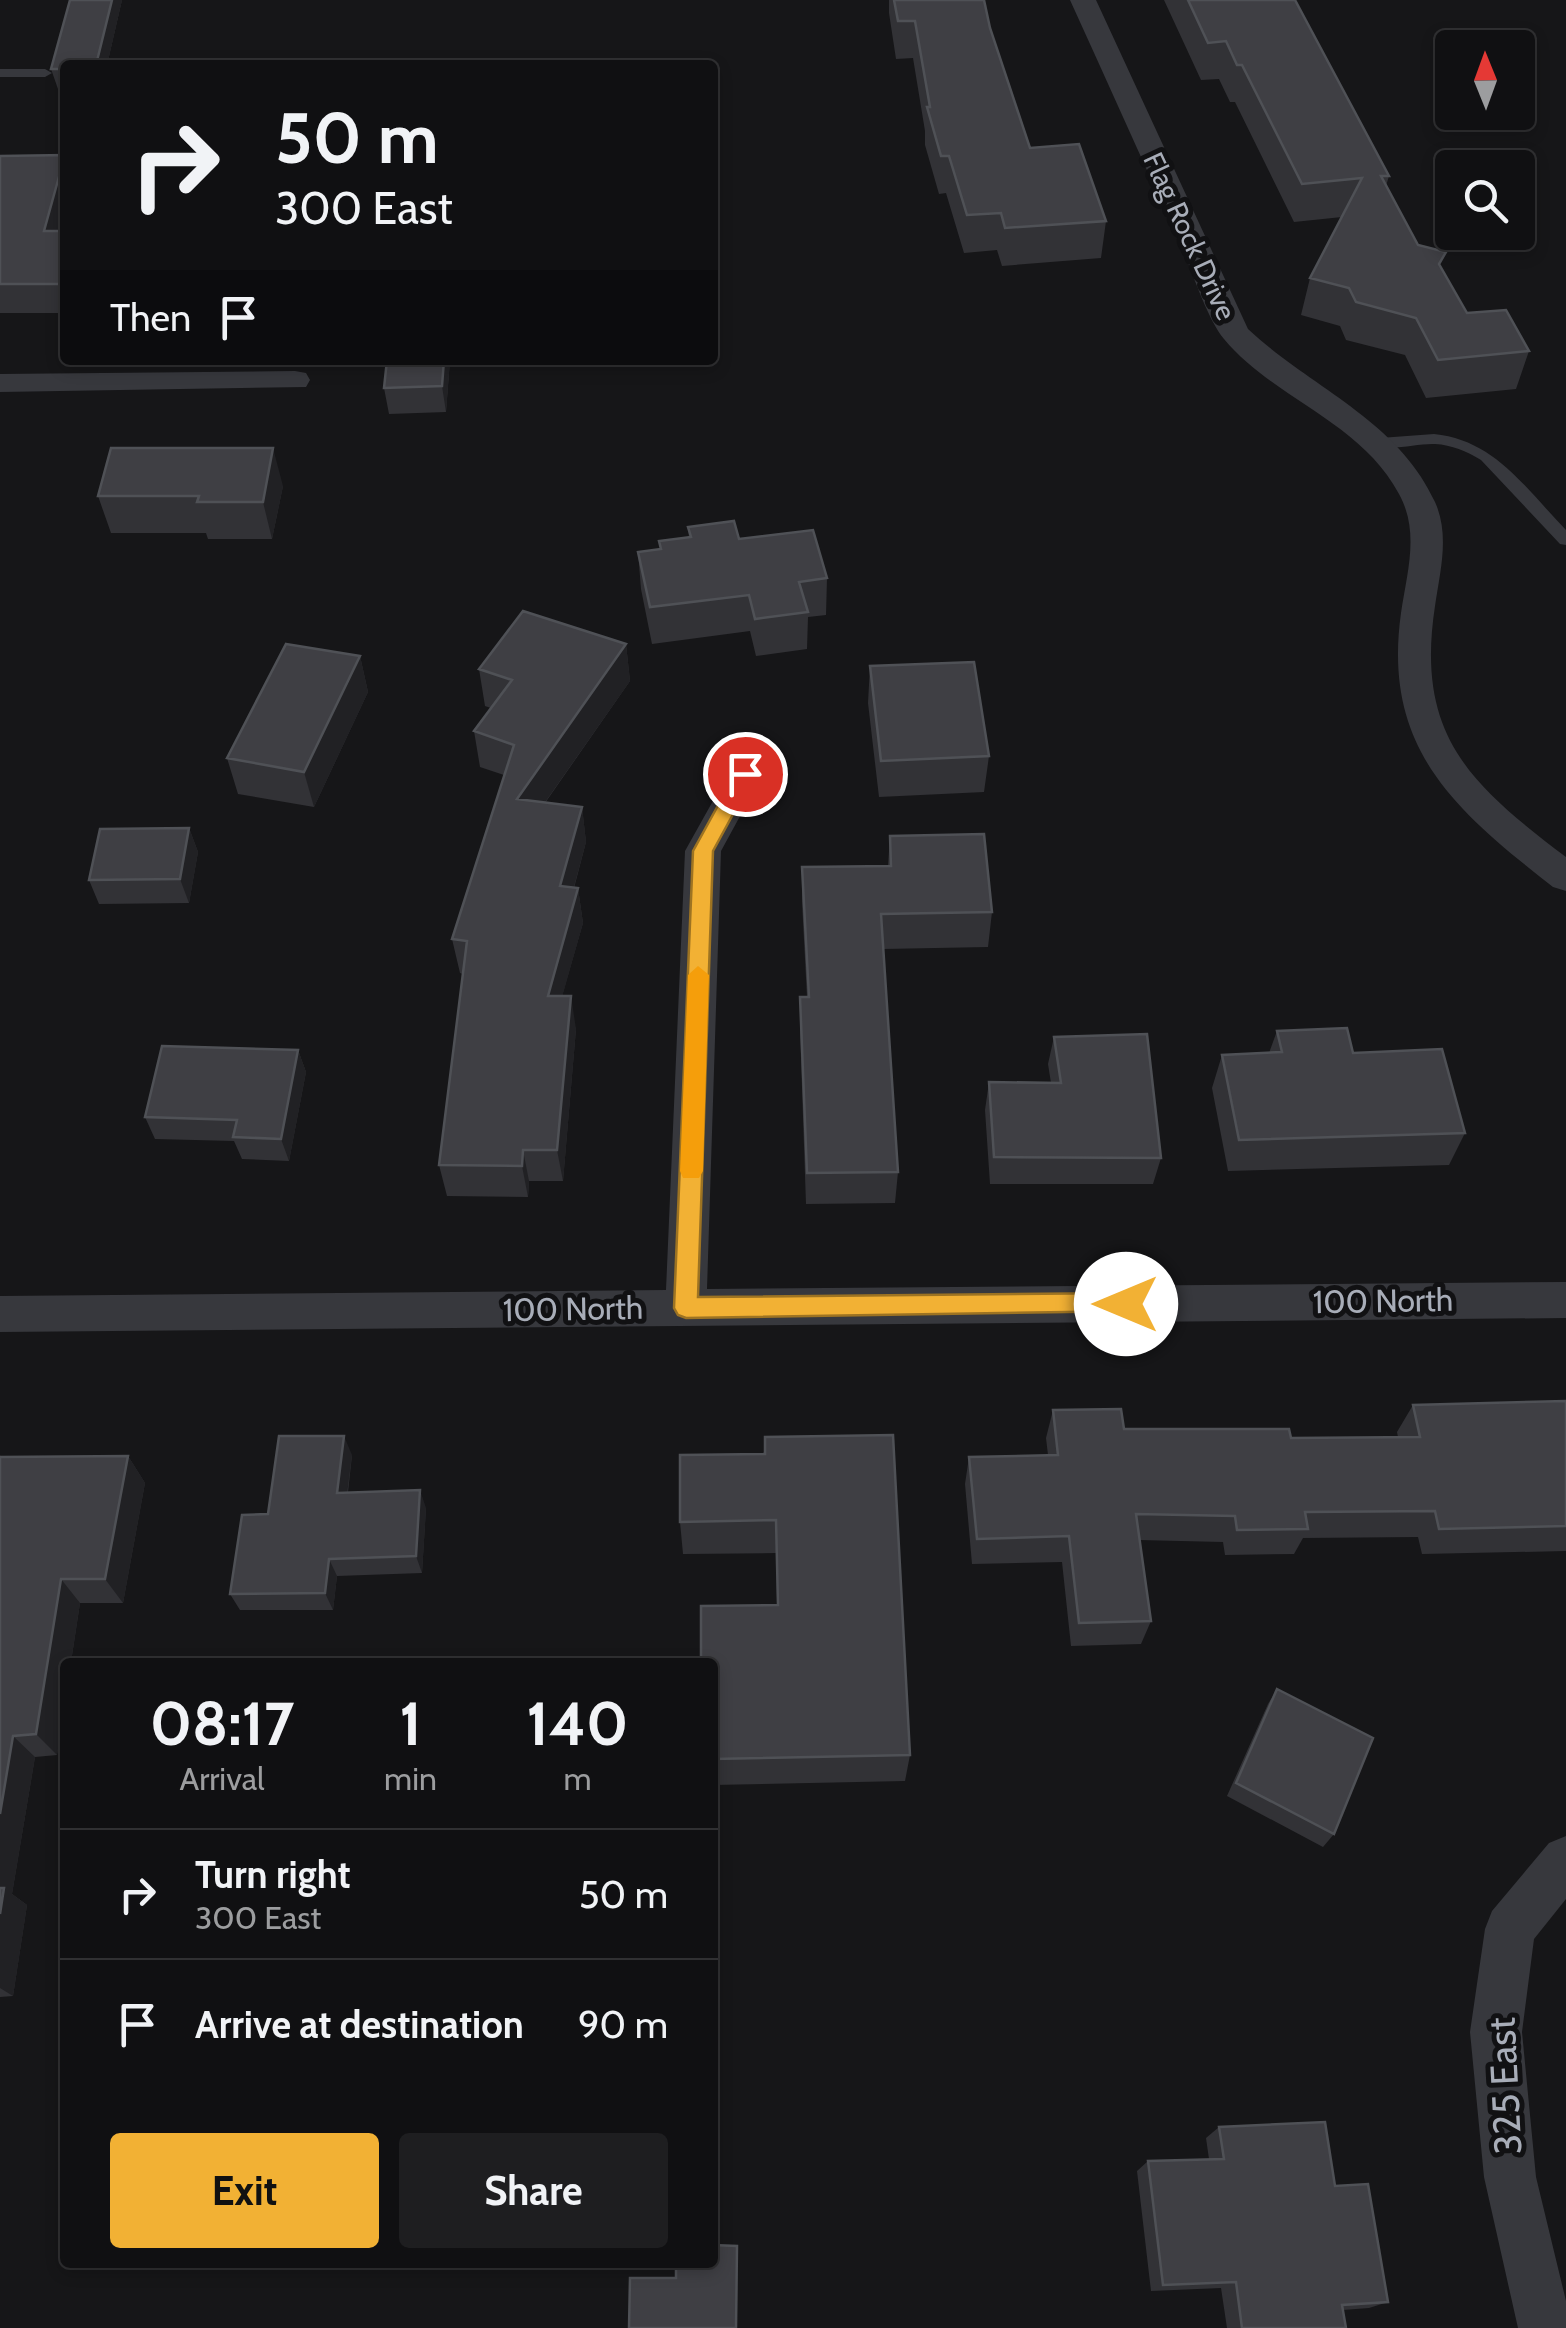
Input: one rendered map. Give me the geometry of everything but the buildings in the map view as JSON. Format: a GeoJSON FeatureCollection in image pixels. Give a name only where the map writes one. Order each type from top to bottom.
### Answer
{"type":"FeatureCollection","features":[{"type":"Feature","properties":{"kind":"street","name":"Flag Rock Drive"},"geometry":{"type":"LineString","coordinates":[[1082,0],[1235,333],[1275,369],[1360,424],[1393,456],[1419,500],[1429,527],[1412,649],[1422,710],[1442,763],[1499,824],[1566,877]]}},
{"type":"Feature","properties":{"kind":"street"},"geometry":{"type":"LineString","coordinates":[[0,383],[295,380]]}},
{"type":"Feature","properties":{"kind":"street"},"geometry":{"type":"LineString","coordinates":[[686,1308],[703,851],[745,774]]}},
{"type":"Feature","properties":{"kind":"street","name":"100 North"},"geometry":{"type":"LineString","coordinates":[[0,1314],[1566,1300]]}},
{"type":"Feature","properties":{"kind":"street","name":"325 East"},"geometry":{"type":"LineString","coordinates":[[1545,2328],[1510,2177],[1496,2032],[1510,1929],[1566,1860]]}},
{"type":"Feature","properties":{"kind":"lane"},"geometry":{"type":"LineString","coordinates":[[0,73],[44,73]]}},
{"type":"Feature","properties":{"kind":"lane"},"geometry":{"type":"LineString","coordinates":[[1380,443],[1440,437],[1472,446],[1566,540]]}},
{"type":"Feature","properties":{"kind":"slow traffic"},"geometry":{"type":"LineString","coordinates":[[691,1171],[698,975]]}},
{"type":"Feature","properties":{"kind":"route"},"geometry":{"type":"LineString","coordinates":[[745,774],[703,851],[686,1308],[1126,1304]]}}]}
